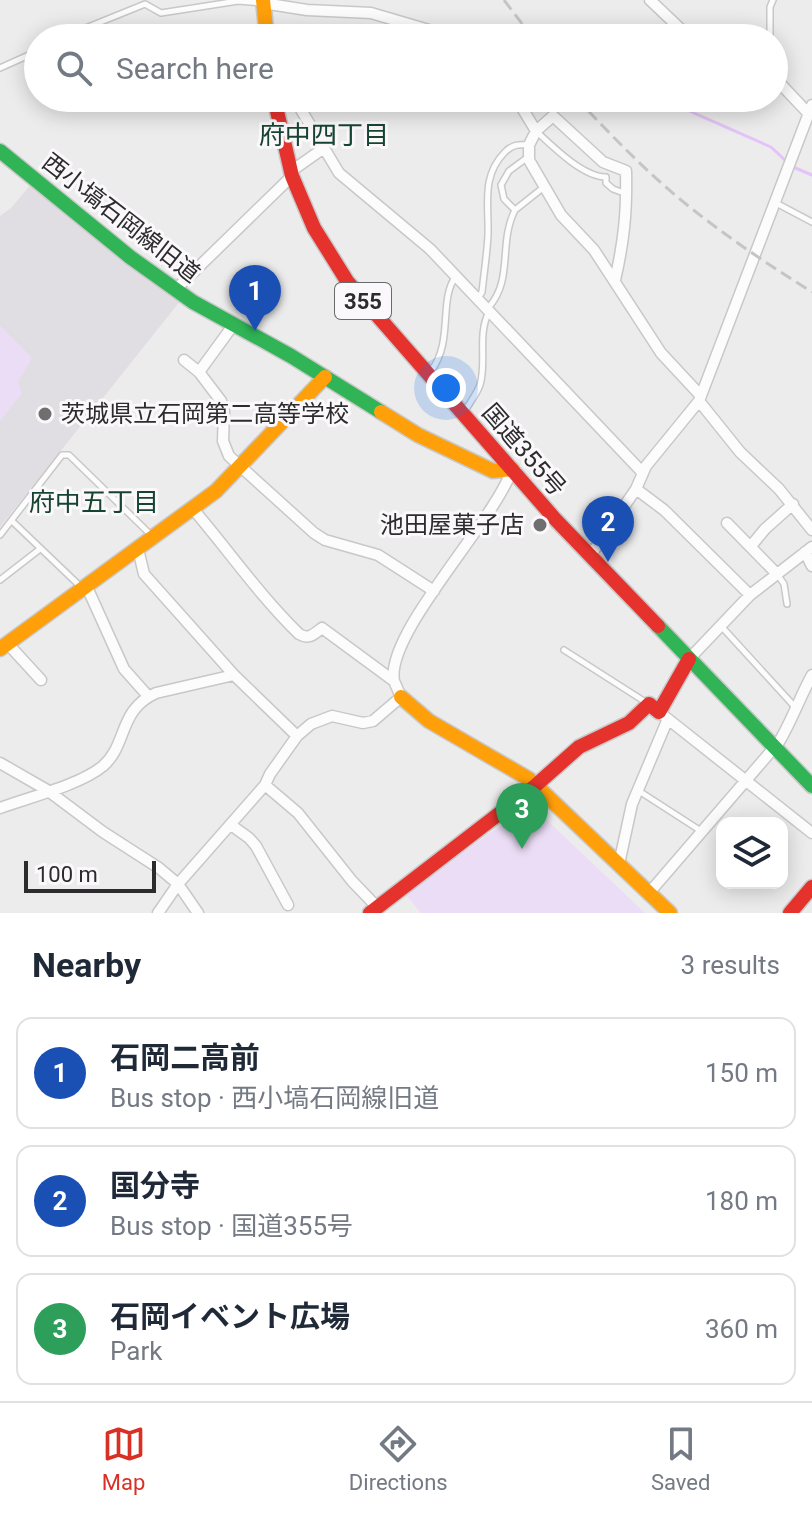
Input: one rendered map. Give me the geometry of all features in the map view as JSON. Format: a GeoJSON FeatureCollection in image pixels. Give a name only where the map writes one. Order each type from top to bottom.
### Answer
{"type":"FeatureCollection","features":[{"type":"Feature","properties":{"kind":"main road"},"geometry":{"type":"LineString","coordinates":[[263,1],[265,24]]}},
{"type":"Feature","properties":{"kind":"main road","name":"国道355号"},"geometry":{"type":"LineString","coordinates":[[277,112],[291,174],[314,228],[330,256],[365,303],[590,556],[812,786]]}},
{"type":"Feature","properties":{"kind":"main road","name":"西小塙石岡線旧道"},"geometry":{"type":"LineString","coordinates":[[0,151],[175,290],[431,442],[493,471],[512,469]]}},
{"type":"Feature","properties":{"kind":"main road"},"geometry":{"type":"LineString","coordinates":[[4,646],[216,491],[325,377]]}},
{"type":"Feature","properties":{"kind":"main road"},"geometry":{"type":"LineString","coordinates":[[374,910],[535,786],[579,747],[658,712],[689,659]]}},
{"type":"Feature","properties":{"kind":"main road"},"geometry":{"type":"LineString","coordinates":[[401,697],[429,721],[510,766],[535,786],[670,913]]}},
{"type":"Feature","properties":{"kind":"main road"},"geometry":{"type":"LineString","coordinates":[[790,913],[812,887]]}},
{"type":"Feature","properties":{"kind":"street"},"geometry":{"type":"LineString","coordinates":[[650,0],[675,24]]}},
{"type":"Feature","properties":{"kind":"street"},"geometry":{"type":"LineString","coordinates":[[263,1],[307,10],[371,13],[408,24]]}},
{"type":"Feature","properties":{"kind":"street"},"geometry":{"type":"LineString","coordinates":[[590,556],[636,489],[642,472],[700,399],[811,109],[788,89]]}},
{"type":"Feature","properties":{"kind":"street"},"geometry":{"type":"LineString","coordinates":[[302,112],[339,173],[404,226],[456,276],[642,472]]}},
{"type":"Feature","properties":{"kind":"street"},"geometry":{"type":"LineString","coordinates":[[524,112],[536,131]]}},
{"type":"Feature","properties":{"kind":"street"},"geometry":{"type":"LineString","coordinates":[[615,280],[627,218],[624,193],[626,171],[603,162],[553,116],[536,131],[529,145],[528,157],[565,222],[584,237],[661,353],[740,452],[793,504],[812,530]]}},
{"type":"Feature","properties":{"kind":"street"},"geometry":{"type":"LineString","coordinates":[[175,290],[291,174],[324,148]]}},
{"type":"Feature","properties":{"kind":"street"},"geometry":{"type":"LineString","coordinates":[[199,372],[234,324]]}},
{"type":"Feature","properties":{"kind":"street"},"geometry":{"type":"LineString","coordinates":[[184,360],[199,372],[221,401],[226,450],[240,468],[325,540],[378,555],[434,591]]}},
{"type":"Feature","properties":{"kind":"street"},"geometry":{"type":"LineString","coordinates":[[158,913],[178,884],[265,785],[297,736],[311,724],[332,716],[363,723],[373,721],[401,697],[392,670],[406,638],[434,591],[506,486],[512,469]]}},
{"type":"Feature","properties":{"kind":"street"},"geometry":{"type":"LineString","coordinates":[[636,489],[664,510],[750,595]]}},
{"type":"Feature","properties":{"kind":"street"},"geometry":{"type":"LineString","coordinates":[[751,546],[793,504]]}},
{"type":"Feature","properties":{"kind":"street"},"geometry":{"type":"LineString","coordinates":[[193,509],[235,558],[268,604],[299,634],[310,637],[322,628],[394,681]]}},
{"type":"Feature","properties":{"kind":"street"},"geometry":{"type":"LineString","coordinates":[[727,523],[776,573]]}},
{"type":"Feature","properties":{"kind":"street"},"geometry":{"type":"LineString","coordinates":[[138,549],[144,574],[234,675],[297,736]]}},
{"type":"Feature","properties":{"kind":"street"},"geometry":{"type":"LineString","coordinates":[[689,659],[750,595],[809,550],[812,566]]}},
{"type":"Feature","properties":{"kind":"street"},"geometry":{"type":"LineString","coordinates":[[84,587],[124,669],[148,696]]}},
{"type":"Feature","properties":{"kind":"street"},"geometry":{"type":"LineString","coordinates":[[4,646],[41,680]]}},
{"type":"Feature","properties":{"kind":"street"},"geometry":{"type":"LineString","coordinates":[[0,808],[79,781],[105,764],[130,713],[148,696],[234,675]]}},
{"type":"Feature","properties":{"kind":"street"},"geometry":{"type":"LineString","coordinates":[[649,893],[774,748],[811,679]]}},
{"type":"Feature","properties":{"kind":"street"},"geometry":{"type":"LineString","coordinates":[[619,864],[658,712],[812,833]]}},
{"type":"Feature","properties":{"kind":"street"},"geometry":{"type":"LineString","coordinates":[[0,763],[47,790],[103,832],[141,854],[178,884],[198,913]]}},
{"type":"Feature","properties":{"kind":"street"},"geometry":{"type":"LineString","coordinates":[[265,785],[298,813],[374,910]]}},
{"type":"Feature","properties":{"kind":"street"},"geometry":{"type":"LineString","coordinates":[[231,825],[256,846],[288,905]]}},
{"type":"Feature","properties":{"kind":"lane"},"geometry":{"type":"LineString","coordinates":[[770,24],[773,0]]}},
{"type":"Feature","properties":{"kind":"lane"},"geometry":{"type":"LineString","coordinates":[[96,24],[145,4],[163,13],[238,1],[263,1]]}},
{"type":"Feature","properties":{"kind":"lane"},"geometry":{"type":"LineString","coordinates":[[0,68],[24,57]]}},
{"type":"Feature","properties":{"kind":"lane"},"geometry":{"type":"LineString","coordinates":[[536,131],[567,157],[590,173],[606,177],[606,183],[624,193]]}},
{"type":"Feature","properties":{"kind":"lane"},"geometry":{"type":"LineString","coordinates":[[478,299],[482,292],[488,239],[488,181],[493,169],[511,147],[529,145]]}},
{"type":"Feature","properties":{"kind":"lane"},"geometry":{"type":"LineString","coordinates":[[515,210],[504,199],[501,185],[509,171],[528,157]]}},
{"type":"Feature","properties":{"kind":"lane"},"geometry":{"type":"LineString","coordinates":[[467,408],[480,382],[486,319],[502,286],[506,238],[515,210],[546,186]]}},
{"type":"Feature","properties":{"kind":"lane"},"geometry":{"type":"LineString","coordinates":[[776,203],[812,222]]}},
{"type":"Feature","properties":{"kind":"lane"},"geometry":{"type":"LineString","coordinates":[[428,375],[445,346],[450,286],[456,276]]}},
{"type":"Feature","properties":{"kind":"lane"},"geometry":{"type":"LineString","coordinates":[[0,535],[62,455],[69,455],[154,537]]}},
{"type":"Feature","properties":{"kind":"lane"},"geometry":{"type":"LineString","coordinates":[[12,521],[84,587]]}},
{"type":"Feature","properties":{"kind":"lane"},"geometry":{"type":"LineString","coordinates":[[0,580],[40,549]]}},
{"type":"Feature","properties":{"kind":"lane"},"geometry":{"type":"LineString","coordinates":[[776,573],[784,584],[787,604]]}},
{"type":"Feature","properties":{"kind":"lane"},"geometry":{"type":"LineString","coordinates":[[721,626],[795,708]]}},
{"type":"Feature","properties":{"kind":"lane"},"geometry":{"type":"LineString","coordinates":[[564,650],[658,712]]}},
{"type":"Feature","properties":{"kind":"lane"},"geometry":{"type":"LineString","coordinates":[[637,790],[702,832]]}},
{"type":"Feature","properties":{"kind":"shaded area","name":"茨城県立石岡第二高等学校"},"geometry":{"type":"Polygon","coordinates":[[[32,183],[181,300],[0,527],[0,216],[32,183]]]}},
{"type":"Feature","properties":{"kind":"shaded area"},"geometry":{"type":"Polygon","coordinates":[[[0,326],[32,358],[18,382],[22,393],[0,421],[0,326]]]}},
{"type":"Feature","properties":{"kind":"shaded area"},"geometry":{"type":"Polygon","coordinates":[[[530,804],[645,913],[421,913],[405,894],[530,804]]]}},
{"type":"Feature","properties":{"kind":"waterway"},"geometry":{"type":"LineString","coordinates":[[692,112],[771,147],[787,162]]}},
{"type":"Feature","properties":{"kind":"waterway"},"geometry":{"type":"LineString","coordinates":[[793,167],[812,175]]}},
{"type":"Feature","properties":{"kind":"railway"},"geometry":{"type":"LineString","coordinates":[[504,0],[522,24]]}},
{"type":"Feature","properties":{"kind":"railway"},"geometry":{"type":"LineString","coordinates":[[590,112],[680,199],[738,243],[812,292]]}},
{"type":"Feature","properties":{"kind":"traffic: fast"},"geometry":{"type":"LineString","coordinates":[[0,151],[130,257],[193,302],[291,356],[381,412]]}},
{"type":"Feature","properties":{"kind":"traffic: fast"},"geometry":{"type":"LineString","coordinates":[[658,626],[812,786]]}},
{"type":"Feature","properties":{"kind":"traffic: slow"},"geometry":{"type":"LineString","coordinates":[[263,0],[266,24]]}},
{"type":"Feature","properties":{"kind":"traffic: slow"},"geometry":{"type":"LineString","coordinates":[[0,649],[216,491],[325,377]]}},
{"type":"Feature","properties":{"kind":"traffic: slow"},"geometry":{"type":"LineString","coordinates":[[381,412],[418,435],[493,471],[512,469]]}},
{"type":"Feature","properties":{"kind":"traffic: slow"},"geometry":{"type":"LineString","coordinates":[[401,697],[429,721],[529,779],[670,913]]}},
{"type":"Feature","properties":{"kind":"traffic: jam"},"geometry":{"type":"LineString","coordinates":[[277,112],[292,176],[314,228],[347,281],[555,519],[658,626]]}},
{"type":"Feature","properties":{"kind":"traffic: jam"},"geometry":{"type":"LineString","coordinates":[[370,913],[535,786],[579,747],[629,723],[649,704],[659,712],[689,659]]}},
{"type":"Feature","properties":{"kind":"traffic: jam"},"geometry":{"type":"LineString","coordinates":[[790,913],[812,887]]}},
{"type":"Feature","properties":{"kind":"place","name":"石岡二高前"},"geometry":{"type":"Point","coordinates":[255,331]}},
{"type":"Feature","properties":{"kind":"place","name":"茨城県立石岡第二高等学校"},"geometry":{"type":"Point","coordinates":[45,414]}},
{"type":"Feature","properties":{"kind":"place","name":"池田屋菓子店"},"geometry":{"type":"Point","coordinates":[540,525]}},
{"type":"Feature","properties":{"kind":"place","name":"国分寺"},"geometry":{"type":"Point","coordinates":[608,562]}},
{"type":"Feature","properties":{"kind":"place","name":"石岡イベント広場"},"geometry":{"type":"Point","coordinates":[522,849]}},
{"type":"Feature","properties":{"kind":"district","name":"府中四丁目"},"geometry":{"type":"Point","coordinates":[324,135]}},
{"type":"Feature","properties":{"kind":"district","name":"府中五丁目"},"geometry":{"type":"Point","coordinates":[94,502]}}]}
